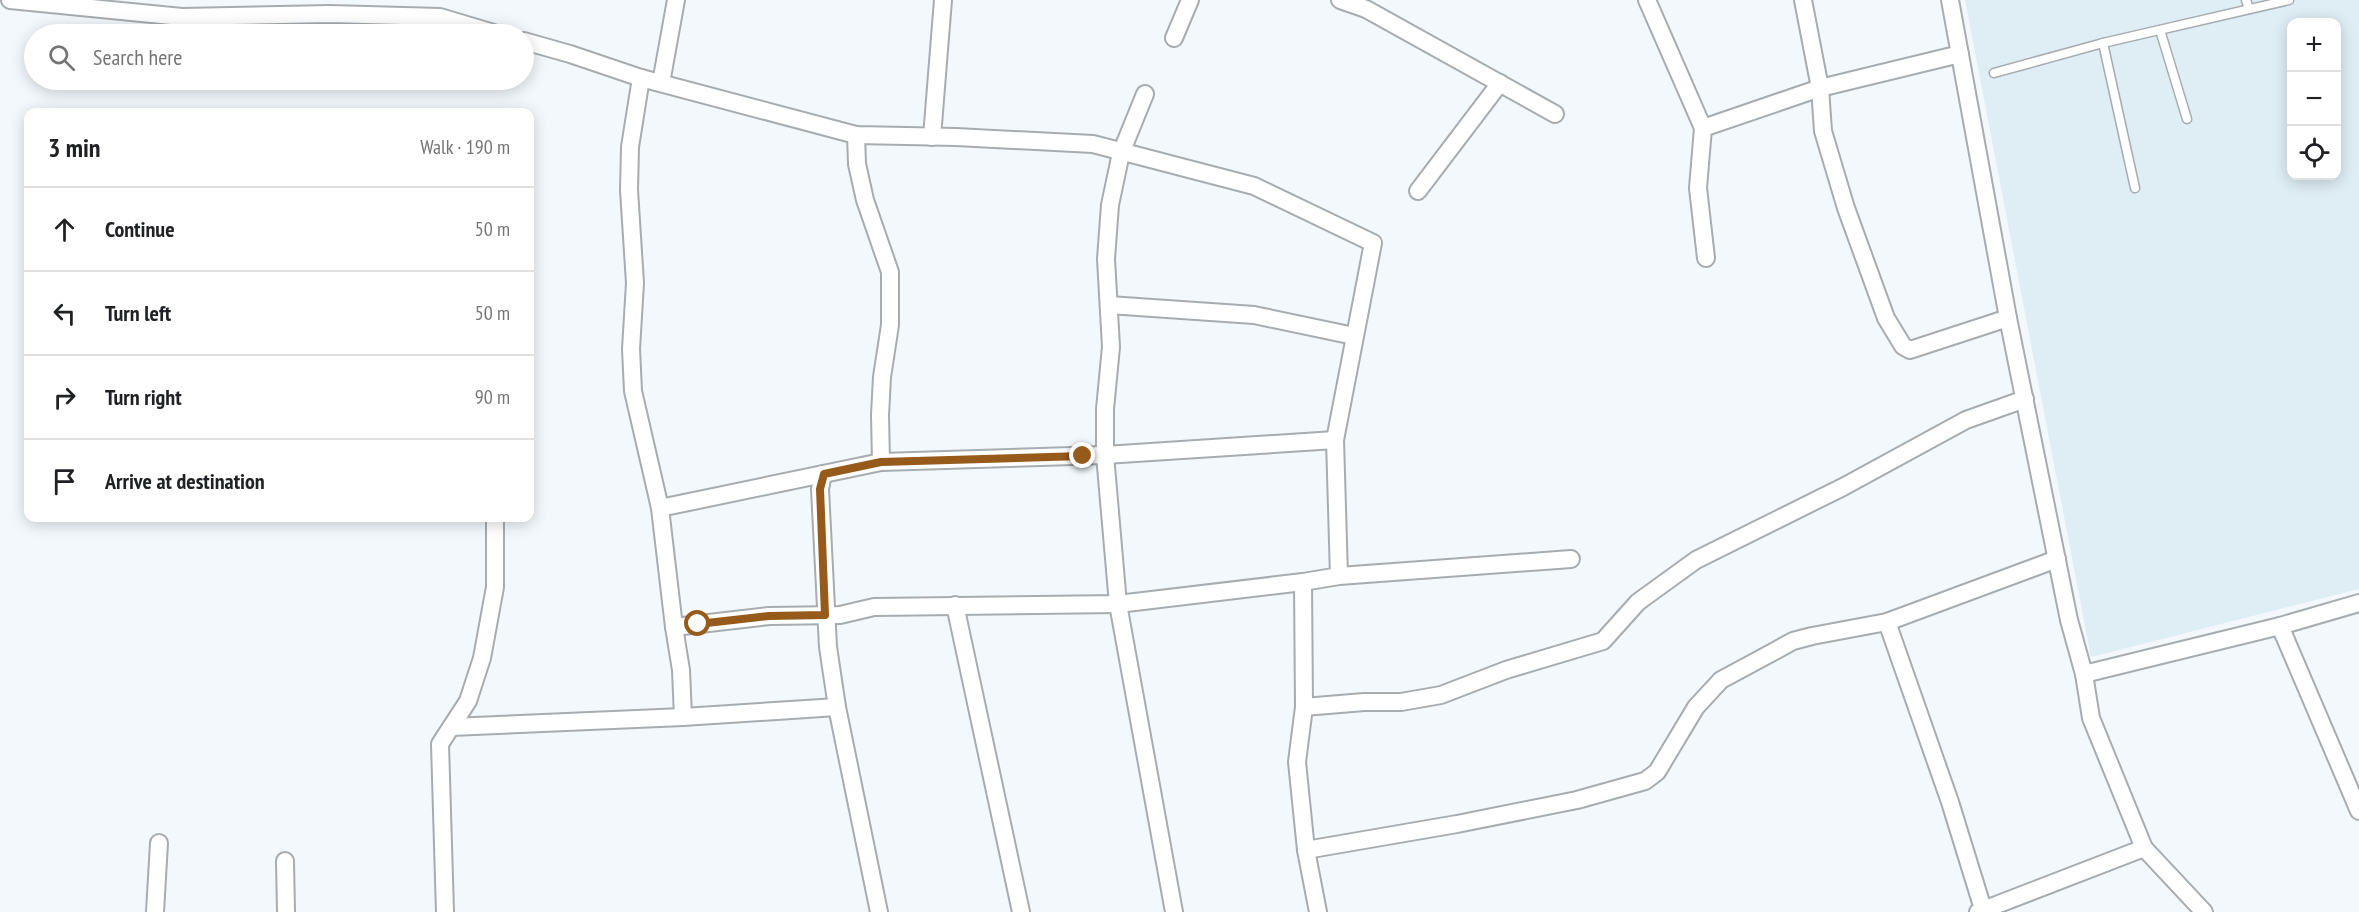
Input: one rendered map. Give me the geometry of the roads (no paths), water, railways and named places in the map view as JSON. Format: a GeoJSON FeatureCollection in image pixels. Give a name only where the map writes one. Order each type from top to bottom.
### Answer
{"type":"FeatureCollection","features":[{"type":"Feature","properties":{"kind":"street"},"geometry":{"type":"LineString","coordinates":[[10,0],[182,17],[330,14],[440,17],[463,24]]}},
{"type":"Feature","properties":{"kind":"street"},"geometry":{"type":"LineString","coordinates":[[661,83],[676,0]]}},
{"type":"Feature","properties":{"kind":"street"},"geometry":{"type":"LineString","coordinates":[[932,137],[943,0]]}},
{"type":"Feature","properties":{"kind":"street"},"geometry":{"type":"LineString","coordinates":[[1174,38],[1190,0]]}},
{"type":"Feature","properties":{"kind":"street"},"geometry":{"type":"LineString","coordinates":[[1340,0],[1366,9],[1555,114]]}},
{"type":"Feature","properties":{"kind":"street"},"geometry":{"type":"LineString","coordinates":[[1803,0],[1820,88],[1823,131],[1846,208],[1886,318],[1903,346],[1910,350],[2008,318]]}},
{"type":"Feature","properties":{"kind":"street"},"geometry":{"type":"LineString","coordinates":[[1950,0],[2008,318],[2069,620],[2084,674],[2091,718],[2144,848],[2204,912]]}},
{"type":"Feature","properties":{"kind":"street"},"geometry":{"type":"LineString","coordinates":[[1653,2],[1703,128],[1698,188],[1706,258]]}},
{"type":"Feature","properties":{"kind":"street"},"geometry":{"type":"LineString","coordinates":[[534,44],[641,78],[856,135],[1093,144],[1254,186],[1373,243],[1335,440],[1339,576]]}},
{"type":"Feature","properties":{"kind":"street"},"geometry":{"type":"LineString","coordinates":[[1703,128],[1820,88],[1960,54]]}},
{"type":"Feature","properties":{"kind":"street"},"geometry":{"type":"LineString","coordinates":[[641,78],[630,147],[629,190],[635,283],[631,349],[633,391],[660,508],[681,670],[683,717]]}},
{"type":"Feature","properties":{"kind":"street"},"geometry":{"type":"LineString","coordinates":[[1418,191],[1500,83]]}},
{"type":"Feature","properties":{"kind":"street"},"geometry":{"type":"LineString","coordinates":[[1145,94],[1121,153],[1110,205],[1106,259],[1111,347],[1105,455],[1118,604],[1174,912]]}},
{"type":"Feature","properties":{"kind":"street"},"geometry":{"type":"LineString","coordinates":[[856,135],[857,164],[864,200],[890,272],[890,325],[882,377],[880,415],[881,462]]}},
{"type":"Feature","properties":{"kind":"street"},"geometry":{"type":"LineString","coordinates":[[1109,305],[1254,315],[1354,336]]}},
{"type":"Feature","properties":{"kind":"street"},"geometry":{"type":"LineString","coordinates":[[1304,707],[1365,702],[1401,702],[1442,695],[1506,670],[1603,641],[1638,602],[1696,560],[1843,487],[1965,420],[2025,399]]}},
{"type":"Feature","properties":{"kind":"street"},"geometry":{"type":"LineString","coordinates":[[660,508],[881,462],[1105,455],[1335,440]]}},
{"type":"Feature","properties":{"kind":"street"},"geometry":{"type":"LineString","coordinates":[[824,474],[820,489],[825,615],[837,707],[879,912]]}},
{"type":"Feature","properties":{"kind":"street"},"geometry":{"type":"LineString","coordinates":[[445,912],[440,744],[468,701],[482,658],[495,586],[495,522]]}},
{"type":"Feature","properties":{"kind":"street"},"geometry":{"type":"LineString","coordinates":[[674,627],[769,616],[840,615],[874,607],[1118,604],[1339,576],[1571,559]]}},
{"type":"Feature","properties":{"kind":"street"},"geometry":{"type":"LineString","coordinates":[[1306,850],[1566,802],[1645,781],[1657,772],[1696,707],[1720,680],[1793,641],[1887,622],[2057,559]]}},
{"type":"Feature","properties":{"kind":"street"},"geometry":{"type":"LineString","coordinates":[[1303,582],[1304,707],[1297,762],[1306,850],[1318,912]]}},
{"type":"Feature","properties":{"kind":"street"},"geometry":{"type":"LineString","coordinates":[[2084,674],[2280,626],[2359,603]]}},
{"type":"Feature","properties":{"kind":"street"},"geometry":{"type":"LineString","coordinates":[[955,605],[1021,912]]}},
{"type":"Feature","properties":{"kind":"street"},"geometry":{"type":"LineString","coordinates":[[1887,622],[1950,802],[1981,911],[2144,848]]}},
{"type":"Feature","properties":{"kind":"street"},"geometry":{"type":"LineString","coordinates":[[2280,626],[2359,812]]}},
{"type":"Feature","properties":{"kind":"street"},"geometry":{"type":"LineString","coordinates":[[451,727],[683,717],[837,707]]}},
{"type":"Feature","properties":{"kind":"street"},"geometry":{"type":"LineString","coordinates":[[154,912],[159,843]]}},
{"type":"Feature","properties":{"kind":"street"},"geometry":{"type":"LineString","coordinates":[[285,861],[286,912]]}},
{"type":"Feature","properties":{"kind":"lane"},"geometry":{"type":"LineString","coordinates":[[2246,0],[2249,9]]}},
{"type":"Feature","properties":{"kind":"lane"},"geometry":{"type":"LineString","coordinates":[[1994,73],[2103,43],[2289,0]]}},
{"type":"Feature","properties":{"kind":"lane"},"geometry":{"type":"LineString","coordinates":[[2160,30],[2187,118]]}},
{"type":"Feature","properties":{"kind":"lane"},"geometry":{"type":"LineString","coordinates":[[2103,43],[2135,188]]}}]}
